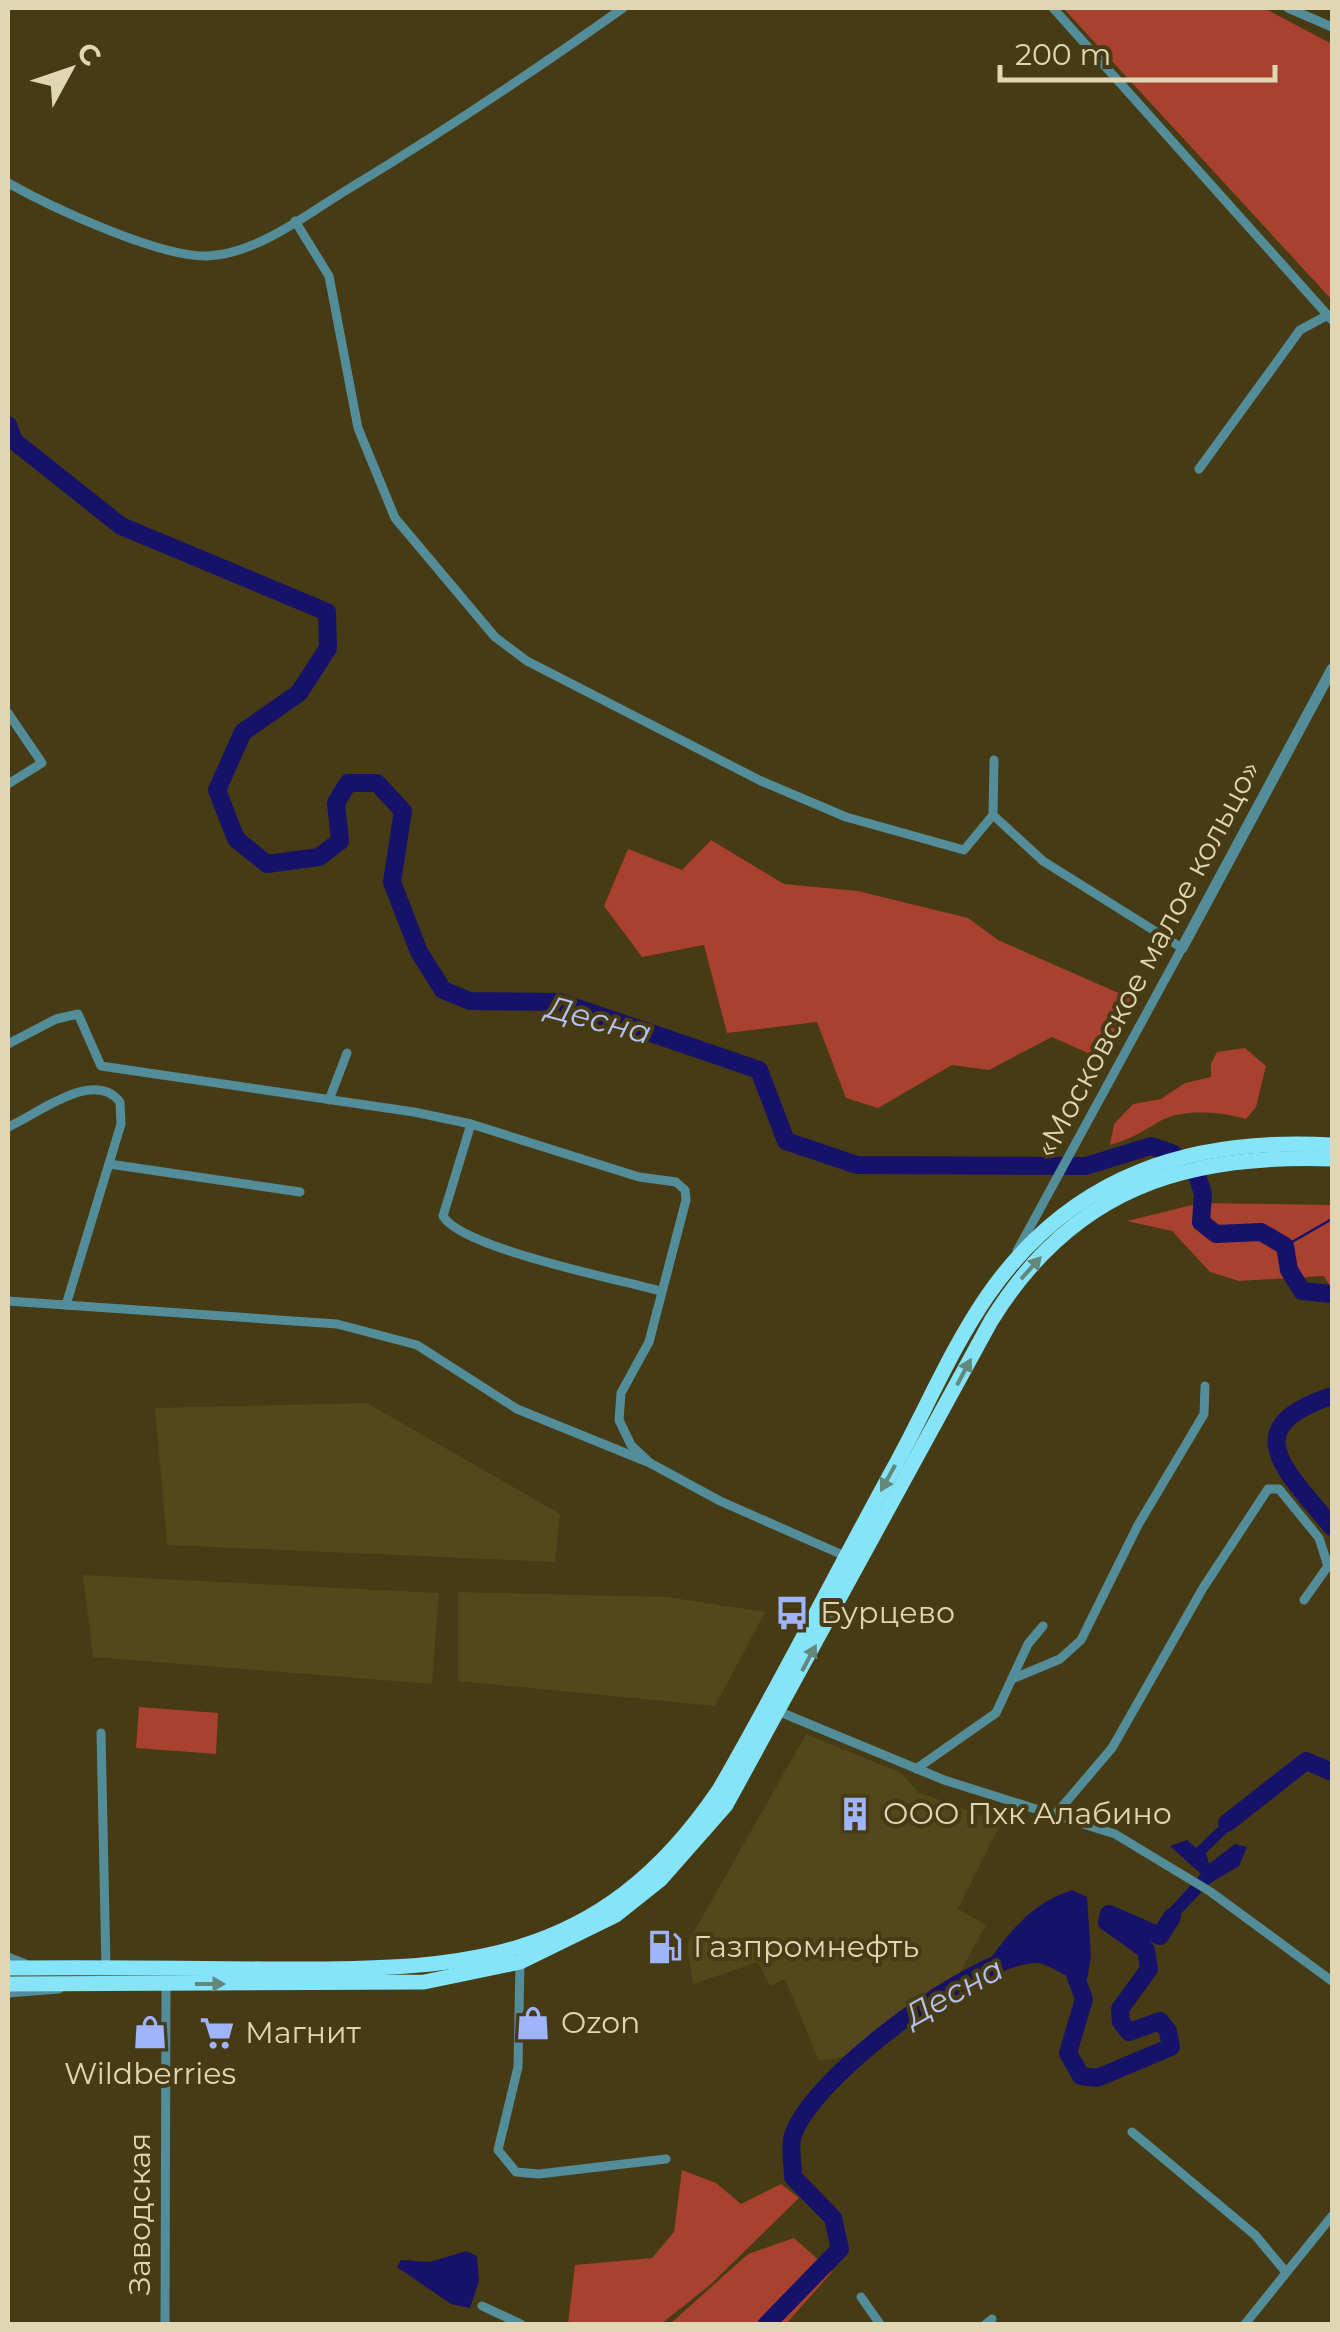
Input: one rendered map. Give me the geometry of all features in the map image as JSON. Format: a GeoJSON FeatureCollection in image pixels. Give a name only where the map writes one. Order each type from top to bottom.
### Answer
{"type":"FeatureCollection","features":[{"type":"Feature","properties":{"kind":"highway"},"geometry":{"type":"LineString","coordinates":[[8,1968],[428,1968],[506,1952],[587,1917],[648,1873],[705,1811],[977,1312],[1005,1272],[1104,1188],[1170,1159],[1332,1145]]}},
{"type":"Feature","properties":{"kind":"highway"},"geometry":{"type":"LineString","coordinates":[[1270,1149],[1332,1159]]}},
{"type":"Feature","properties":{"kind":"highway"},"geometry":{"type":"LineString","coordinates":[[8,1984],[424,1982],[520,1962],[593,1929],[660,1880],[726,1805],[991,1321],[1073,1217]]}},
{"type":"Feature","properties":{"kind":"street"},"geometry":{"type":"LineString","coordinates":[[8,183],[70,214],[202,256],[235,252],[295,221],[477,111],[623,8]]}},
{"type":"Feature","properties":{"kind":"street"},"geometry":{"type":"LineString","coordinates":[[1053,8],[1330,318],[1300,330],[1199,468]]}},
{"type":"Feature","properties":{"kind":"street"},"geometry":{"type":"LineString","coordinates":[[1288,8],[1332,27]]}},
{"type":"Feature","properties":{"kind":"street"},"geometry":{"type":"LineString","coordinates":[[295,221],[329,276],[358,428],[395,518],[496,636],[528,661],[700,751],[846,817],[964,850],[993,815],[994,760]]}},
{"type":"Feature","properties":{"kind":"street","name":"«Московское малое кольцо»"},"geometry":{"type":"LineString","coordinates":[[1005,1272],[1332,668]]}},
{"type":"Feature","properties":{"kind":"street"},"geometry":{"type":"LineString","coordinates":[[8,713],[42,762],[8,784]]}},
{"type":"Feature","properties":{"kind":"street"},"geometry":{"type":"LineString","coordinates":[[993,815],[1043,861],[1182,948]]}},
{"type":"Feature","properties":{"kind":"street"},"geometry":{"type":"LineString","coordinates":[[8,1044],[56,1019],[78,1014],[101,1066],[471,1124],[682,1187],[686,1200],[649,1342],[621,1392],[619,1420],[631,1445],[650,1463]]}},
{"type":"Feature","properties":{"kind":"street"},"geometry":{"type":"LineString","coordinates":[[329,1100],[347,1053]]}},
{"type":"Feature","properties":{"kind":"street"},"geometry":{"type":"LineString","coordinates":[[8,1127],[83,1090],[104,1088],[115,1095],[122,1110],[66,1305]]}},
{"type":"Feature","properties":{"kind":"street"},"geometry":{"type":"LineString","coordinates":[[471,1124],[443,1216],[453,1230],[492,1246],[660,1291]]}},
{"type":"Feature","properties":{"kind":"street"},"geometry":{"type":"LineString","coordinates":[[108,1164],[300,1192]]}},
{"type":"Feature","properties":{"kind":"street"},"geometry":{"type":"LineString","coordinates":[[8,1302],[337,1324],[417,1345],[517,1409],[650,1463],[720,1501],[844,1556]]}},
{"type":"Feature","properties":{"kind":"street"},"geometry":{"type":"LineString","coordinates":[[1012,1678],[1060,1659],[1081,1640],[1138,1525],[1204,1414],[1205,1386]]}},
{"type":"Feature","properties":{"kind":"street"},"geometry":{"type":"LineString","coordinates":[[1055,1815],[1112,1748],[1202,1588],[1268,1489],[1278,1490],[1319,1538],[1328,1566],[1304,1600]]}},
{"type":"Feature","properties":{"kind":"street"},"geometry":{"type":"LineString","coordinates":[[916,1768],[996,1714],[1028,1644],[1044,1626]]}},
{"type":"Feature","properties":{"kind":"street"},"geometry":{"type":"LineString","coordinates":[[780,1712],[916,1768],[1115,1834],[1211,1892],[1332,1980]]}},
{"type":"Feature","properties":{"kind":"street"},"geometry":{"type":"LineString","coordinates":[[101,1733],[106,1967]]}},
{"type":"Feature","properties":{"kind":"street"},"geometry":{"type":"LineString","coordinates":[[8,1957],[35,1968]]}},
{"type":"Feature","properties":{"kind":"street"},"geometry":{"type":"LineString","coordinates":[[520,1962],[518,2067],[498,2150],[516,2172],[539,2174],[666,2159]]}},
{"type":"Feature","properties":{"kind":"street"},"geometry":{"type":"LineString","coordinates":[[8,1992],[46,1993],[77,1984]]}},
{"type":"Feature","properties":{"kind":"street","name":"Заводская"},"geometry":{"type":"LineString","coordinates":[[165,2324],[166,1984]]}},
{"type":"Feature","properties":{"kind":"street"},"geometry":{"type":"LineString","coordinates":[[1132,2132],[1256,2235],[1285,2272]]}},
{"type":"Feature","properties":{"kind":"street"},"geometry":{"type":"LineString","coordinates":[[1245,2324],[1332,2216]]}},
{"type":"Feature","properties":{"kind":"street"},"geometry":{"type":"LineString","coordinates":[[861,2297],[880,2324]]}},
{"type":"Feature","properties":{"kind":"street"},"geometry":{"type":"LineString","coordinates":[[482,2306],[521,2324]]}},
{"type":"Feature","properties":{"kind":"shaded area"},"geometry":{"type":"Polygon","coordinates":[[[1063,8],[1264,8],[1332,44],[1332,300],[1063,8]]]}},
{"type":"Feature","properties":{"kind":"shaded area"},"geometry":{"type":"Polygon","coordinates":[[[711,840],[784,884],[858,891],[968,918],[998,940],[1130,998],[1128,1010],[1099,1058],[1052,1037],[989,1070],[952,1065],[878,1108],[846,1098],[817,1022],[727,1033],[704,945],[642,957],[604,906],[628,849],[682,870],[711,840]]]}},
{"type":"Feature","properties":{"kind":"shaded area"},"geometry":{"type":"Polygon","coordinates":[[[1245,1048],[1266,1066],[1256,1107],[1246,1119],[1215,1113],[1180,1114],[1110,1145],[1114,1124],[1133,1104],[1161,1099],[1185,1083],[1211,1077],[1211,1064],[1217,1052],[1245,1048]]]}},
{"type":"Feature","properties":{"kind":"shaded area"},"geometry":{"type":"Polygon","coordinates":[[[1200,1203],[1332,1205],[1332,1290],[1324,1276],[1239,1281],[1210,1272],[1172,1231],[1127,1221],[1200,1203]]]}},
{"type":"Feature","properties":{"kind":"shaded area"},"geometry":{"type":"Polygon","coordinates":[[[367,1403],[560,1514],[555,1562],[167,1545],[155,1408],[367,1403]]]}},
{"type":"Feature","properties":{"kind":"shaded area"},"geometry":{"type":"Polygon","coordinates":[[[83,1575],[439,1593],[432,1684],[93,1657],[83,1575]]]}},
{"type":"Feature","properties":{"kind":"shaded area"},"geometry":{"type":"Polygon","coordinates":[[[458,1592],[667,1597],[765,1612],[715,1706],[458,1681],[458,1592]]]}},
{"type":"Feature","properties":{"kind":"shaded area"},"geometry":{"type":"Polygon","coordinates":[[[139,1707],[218,1713],[216,1754],[136,1748],[139,1707]]]}},
{"type":"Feature","properties":{"kind":"shaded area"},"geometry":{"type":"Polygon","coordinates":[[[806,1734],[901,1773],[918,1792],[1001,1823],[958,1909],[986,1925],[957,1978],[899,2011],[846,2057],[819,2061],[785,1979],[770,1986],[758,1962],[693,1984],[687,1944],[806,1734]]]}},
{"type":"Feature","properties":{"kind":"shaded area"},"geometry":{"type":"Polygon","coordinates":[[[1238,1808],[1246,1808],[1247,1813],[1206,1853],[1209,1864],[1235,1844],[1247,1847],[1239,1866],[1209,1884],[1160,1936],[1159,1920],[1201,1874],[1170,1846],[1187,1840],[1196,1848],[1238,1808]]]}},
{"type":"Feature","properties":{"kind":"shaded area"},"geometry":{"type":"Polygon","coordinates":[[[1072,1890],[1087,1897],[1091,1957],[1083,2002],[1073,1969],[1045,1958],[1025,1956],[977,1977],[1029,1914],[1072,1890]]]}},
{"type":"Feature","properties":{"kind":"shaded area"},"geometry":{"type":"Polygon","coordinates":[[[682,2170],[716,2183],[741,2204],[781,2184],[799,2198],[710,2285],[661,2324],[568,2324],[575,2265],[652,2258],[674,2232],[682,2170]]]}},
{"type":"Feature","properties":{"kind":"shaded area"},"geometry":{"type":"Polygon","coordinates":[[[794,2238],[832,2272],[786,2324],[670,2324],[748,2254],[794,2238]]]}},
{"type":"Feature","properties":{"kind":"shaded area"},"geometry":{"type":"Polygon","coordinates":[[[466,2251],[477,2256],[479,2281],[470,2308],[451,2304],[397,2267],[401,2260],[430,2262],[466,2251]]]}},
{"type":"Feature","properties":{"kind":"waterway","name":"Десна"},"geometry":{"type":"LineString","coordinates":[[8,425],[14,441],[121,526],[327,612],[328,648],[299,693],[243,732],[217,790],[236,839],[267,864],[319,857],[340,841],[336,803],[348,783],[377,783],[403,811],[392,882],[419,952],[443,990],[470,1001],[560,1002],[759,1070],[786,1141],[857,1165],[1086,1166],[1151,1146],[1172,1153],[1197,1175],[1203,1194],[1201,1222],[1216,1234],[1261,1232],[1285,1246],[1289,1270],[1302,1291],[1332,1294]]}},
{"type":"Feature","properties":{"kind":"waterway"},"geometry":{"type":"LineString","coordinates":[[1285,1246],[1332,1219]]}},
{"type":"Feature","properties":{"kind":"waterway","name":"Десна"},"geometry":{"type":"LineString","coordinates":[[1332,1396],[1284,1422],[1277,1437],[1278,1453],[1287,1470],[1332,1527]]}},
{"type":"Feature","properties":{"kind":"waterway","name":"Десна"},"geometry":{"type":"LineString","coordinates":[[1227,1823],[1306,1761],[1332,1772]]}},
{"type":"Feature","properties":{"kind":"waterway","name":"Десна"},"geometry":{"type":"LineString","coordinates":[[767,2324],[840,2249],[833,2218],[793,2177],[791,2153],[792,2139],[804,2114],[828,2085],[860,2054],[938,1996],[1011,1959],[1038,1954],[1073,1969],[1084,1999],[1068,2053],[1081,2076],[1097,2078],[1171,2047],[1168,2031],[1160,2021],[1129,2032],[1121,2022],[1120,2009],[1149,1969],[1146,1950],[1107,1922],[1109,1914],[1160,1936],[1172,1917]]}},
{"type":"Feature","properties":{"kind":"place","name":"Бурцево"},"geometry":{"type":"Point","coordinates":[792,1613]}},
{"type":"Feature","properties":{"kind":"place","name":"ООО Пхк Алабино"},"geometry":{"type":"Point","coordinates":[855,1814]}},
{"type":"Feature","properties":{"kind":"place","name":"Газпромнефть"},"geometry":{"type":"Point","coordinates":[665,1947]}},
{"type":"Feature","properties":{"kind":"place","name":"Ozon"},"geometry":{"type":"Point","coordinates":[533,2023]}},
{"type":"Feature","properties":{"kind":"place","name":"Wildberries"},"geometry":{"type":"Point","coordinates":[150,2032]}},
{"type":"Feature","properties":{"kind":"place","name":"Магнит"},"geometry":{"type":"Point","coordinates":[217,2033]}}]}
